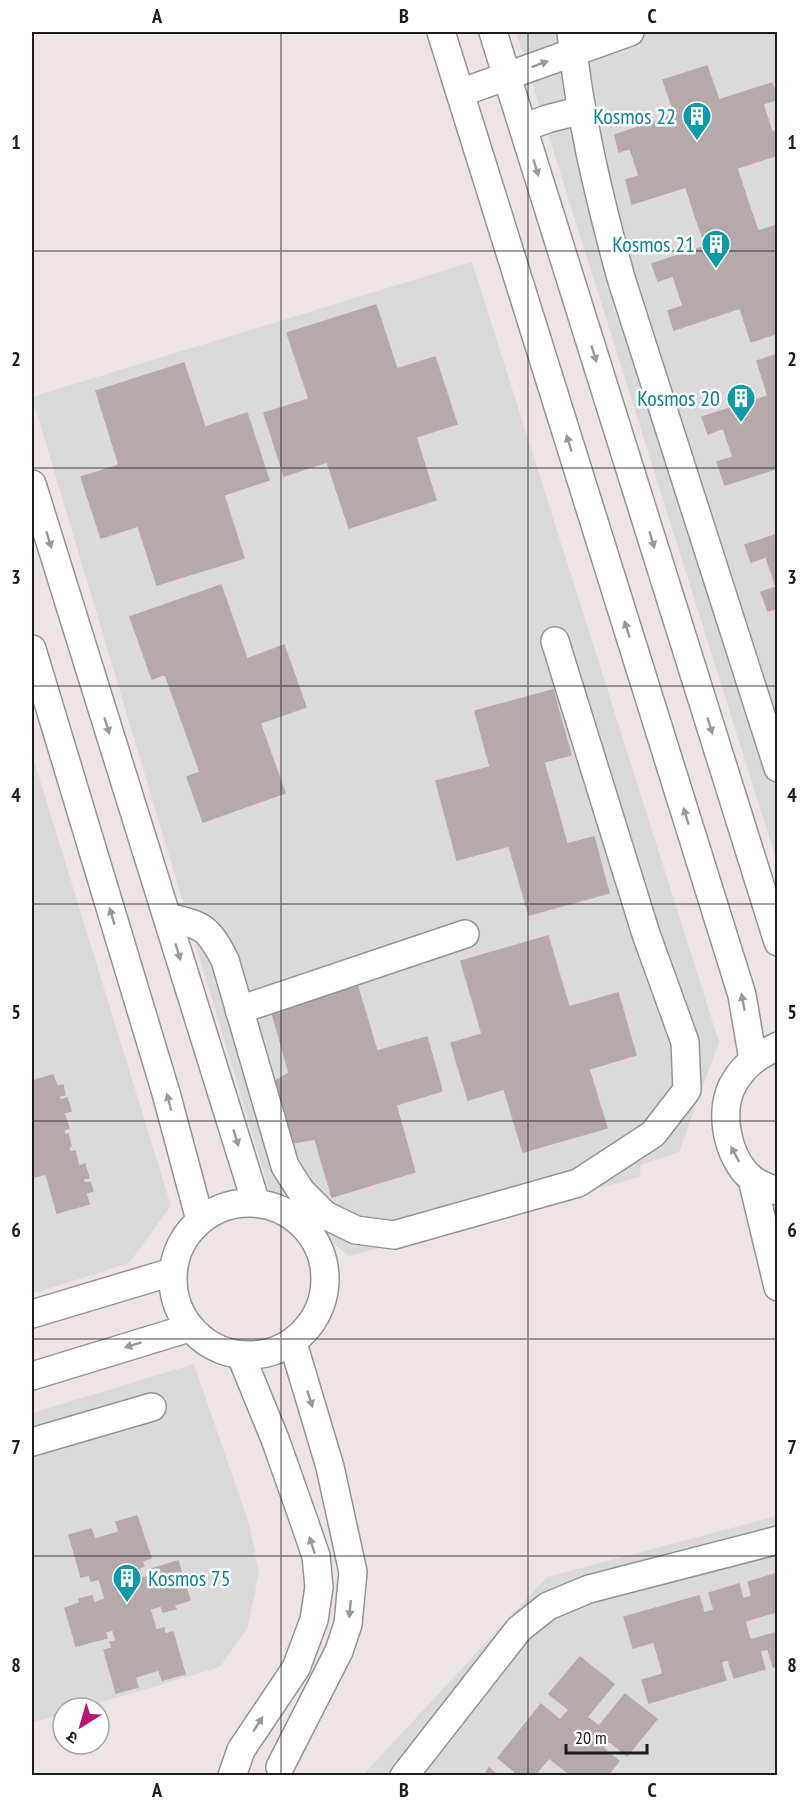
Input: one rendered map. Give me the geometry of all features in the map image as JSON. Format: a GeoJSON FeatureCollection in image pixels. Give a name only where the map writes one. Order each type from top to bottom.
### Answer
{"type":"FeatureCollection","features":[{"type":"Feature","properties":{"kind":"street"},"geometry":{"type":"LineString","coordinates":[[441,32],[742,996],[753,1060]]}},
{"type":"Feature","properties":{"kind":"street"},"geometry":{"type":"LineString","coordinates":[[493,32],[777,942]]}},
{"type":"Feature","properties":{"kind":"street"},"geometry":{"type":"LineString","coordinates":[[460,93],[507,77],[572,42],[630,32]]}},
{"type":"Feature","properties":{"kind":"street"},"geometry":{"type":"LineString","coordinates":[[572,42],[582,110],[602,208],[621,278],[777,768]]}},
{"type":"Feature","properties":{"kind":"street"},"geometry":{"type":"LineString","coordinates":[[523,128],[547,118],[582,110]]}},
{"type":"Feature","properties":{"kind":"street"},"geometry":{"type":"LineString","coordinates":[[32,484],[256,1203]]}},
{"type":"Feature","properties":{"kind":"street"},"geometry":{"type":"LineString","coordinates":[[167,917],[192,923],[206,930],[214,940],[225,960],[285,1166],[301,1191],[325,1215],[356,1230],[394,1235],[578,1184],[653,1134],[687,1090],[685,1042],[646,934],[555,641]]}},
{"type":"Feature","properties":{"kind":"street"},"geometry":{"type":"LineString","coordinates":[[32,650],[166,1093],[200,1220]]}},
{"type":"Feature","properties":{"kind":"street"},"geometry":{"type":"LineString","coordinates":[[239,1010],[465,934]]}},
{"type":"Feature","properties":{"kind":"street"},"geometry":{"type":"LineString","coordinates":[[777,1046],[753,1060],[734,1082],[725,1111],[728,1141],[742,1168],[752,1179],[777,1191]]}},
{"type":"Feature","properties":{"kind":"street"},"geometry":{"type":"LineString","coordinates":[[752,1179],[777,1287]]}},
{"type":"Feature","properties":{"kind":"street"},"geometry":{"type":"LineString","coordinates":[[256,1203],[285,1212],[308,1231],[322,1258],[325,1288],[317,1316],[293,1342],[271,1353],[241,1356],[213,1347],[189,1328],[175,1301],[172,1272],[181,1243],[200,1220],[227,1206],[256,1203]]}},
{"type":"Feature","properties":{"kind":"street"},"geometry":{"type":"LineString","coordinates":[[32,1314],[172,1272]]}},
{"type":"Feature","properties":{"kind":"street"},"geometry":{"type":"LineString","coordinates":[[32,1376],[189,1328]]}},
{"type":"Feature","properties":{"kind":"street"},"geometry":{"type":"LineString","coordinates":[[232,1776],[247,1767],[263,1765],[286,1771],[339,1651],[348,1624],[353,1572],[330,1467],[293,1342]]}},
{"type":"Feature","properties":{"kind":"street"},"geometry":{"type":"LineString","coordinates":[[232,1776],[241,1750],[296,1668],[314,1620],[319,1587],[316,1556],[275,1438],[241,1356]]}},
{"type":"Feature","properties":{"kind":"street"},"geometry":{"type":"LineString","coordinates":[[32,1442],[152,1407]]}},
{"type":"Feature","properties":{"kind":"street"},"geometry":{"type":"LineString","coordinates":[[404,1776],[519,1629],[548,1606],[589,1589],[777,1540]]}},
{"type":"Feature","properties":{"kind":"shaded area"},"geometry":{"type":"Polygon","coordinates":[[[516,32],[777,32],[777,862],[516,32]]]}},
{"type":"Feature","properties":{"kind":"shaded area"},"geometry":{"type":"Polygon","coordinates":[[[472,262],[719,1042],[679,1152],[641,1165],[640,1177],[349,1256],[269,1190],[32,397],[472,262]]]}},
{"type":"Feature","properties":{"kind":"shaded area"},"geometry":{"type":"Polygon","coordinates":[[[32,754],[171,1206],[129,1263],[32,1294],[32,754]]]}},
{"type":"Feature","properties":{"kind":"shaded area"},"geometry":{"type":"Polygon","coordinates":[[[194,1364],[249,1524],[259,1572],[248,1627],[220,1667],[111,1699],[111,1696],[51,1696],[51,1717],[32,1723],[32,1413],[194,1364]]]}},
{"type":"Feature","properties":{"kind":"shaded area"},"geometry":{"type":"Polygon","coordinates":[[[777,1516],[777,1775],[362,1776],[547,1577],[777,1516]]]}},
{"type":"Feature","properties":{"kind":"building","name":"Kosmos 22"},"geometry":{"type":"Polygon","coordinates":[[[707,66],[719,100],[772,83],[778,99],[763,104],[772,132],[778,130],[778,155],[737,168],[747,199],[695,216],[686,187],[632,204],[626,180],[639,176],[630,148],[619,152],[615,135],[675,115],[663,80],[707,66]]]}},
{"type":"Feature","properties":{"kind":"building","name":"Kosmos 21"},"geometry":{"type":"Polygon","coordinates":[[[747,199],[758,231],[778,225],[778,333],[751,342],[740,308],[674,330],[668,311],[683,306],[673,276],[658,281],[652,264],[706,246],[695,216],[747,199]]]}},
{"type":"Feature","properties":{"kind":"building"},"geometry":{"type":"Polygon","coordinates":[[[376,305],[397,369],[435,357],[457,424],[416,437],[436,500],[349,528],[327,462],[284,476],[264,413],[309,399],[287,333],[376,305]]]}},
{"type":"Feature","properties":{"kind":"building","name":"Kosmos 20"},"geometry":{"type":"Polygon","coordinates":[[[778,354],[778,468],[725,485],[717,462],[733,457],[723,428],[708,434],[702,417],[768,396],[757,361],[778,354]]]}},
{"type":"Feature","properties":{"kind":"building"},"geometry":{"type":"Polygon","coordinates":[[[184,363],[205,427],[247,413],[269,480],[224,495],[244,558],[157,585],[138,526],[101,538],[81,477],[119,465],[96,391],[184,363]]]}},
{"type":"Feature","properties":{"kind":"building"},"geometry":{"type":"Polygon","coordinates":[[[778,534],[778,608],[768,611],[761,592],[776,587],[766,557],[751,562],[745,545],[778,534]]]}},
{"type":"Feature","properties":{"kind":"building"},"geometry":{"type":"Polygon","coordinates":[[[221,585],[247,659],[284,645],[306,707],[260,723],[285,793],[203,822],[187,777],[200,772],[165,674],[152,679],[130,617],[221,585]]]}},
{"type":"Feature","properties":{"kind":"building"},"geometry":{"type":"Polygon","coordinates":[[[553,690],[571,755],[544,762],[567,844],[594,837],[609,893],[529,915],[509,846],[457,860],[436,781],[490,767],[475,711],[553,690]]]}},
{"type":"Feature","properties":{"kind":"building"},"geometry":{"type":"Polygon","coordinates":[[[548,936],[569,1007],[618,993],[636,1055],[589,1069],[607,1128],[523,1152],[504,1089],[468,1100],[451,1043],[482,1034],[461,961],[548,936]]]}},
{"type":"Feature","properties":{"kind":"building"},"geometry":{"type":"Polygon","coordinates":[[[356,981],[377,1051],[427,1037],[442,1091],[396,1105],[415,1172],[332,1197],[315,1139],[287,1144],[267,1086],[289,1073],[270,1005],[356,981]]]}},
{"type":"Feature","properties":{"kind":"building"},"geometry":{"type":"Polygon","coordinates":[[[53,1075],[57,1086],[63,1085],[65,1095],[59,1096],[60,1100],[67,1098],[71,1111],[64,1113],[69,1128],[64,1130],[65,1135],[68,1134],[70,1152],[75,1151],[79,1166],[85,1164],[89,1178],[83,1179],[84,1183],[90,1182],[93,1191],[86,1193],[89,1204],[57,1213],[46,1174],[34,1177],[32,1168],[32,1081],[53,1075]]]}},
{"type":"Feature","properties":{"kind":"building","name":"Kosmos 75"},"geometry":{"type":"Polygon","coordinates":[[[137,1516],[151,1558],[142,1561],[144,1566],[139,1568],[142,1578],[150,1576],[148,1570],[178,1561],[190,1600],[174,1605],[176,1609],[163,1612],[161,1606],[150,1609],[156,1630],[164,1628],[165,1634],[173,1632],[185,1674],[162,1680],[159,1670],[135,1677],[138,1687],[116,1693],[104,1650],[112,1648],[110,1642],[116,1641],[113,1630],[105,1632],[107,1638],[76,1646],[65,1608],[80,1603],[79,1599],[92,1596],[94,1603],[105,1599],[99,1579],[91,1581],[89,1575],[81,1577],[69,1535],[91,1529],[95,1539],[119,1532],[116,1522],[137,1516]]]}},
{"type":"Feature","properties":{"kind":"building"},"geometry":{"type":"Polygon","coordinates":[[[778,1573],[778,1618],[776,1612],[745,1621],[750,1640],[778,1632],[778,1666],[773,1667],[768,1649],[760,1651],[765,1669],[734,1678],[728,1659],[721,1662],[726,1680],[649,1703],[642,1680],[663,1674],[654,1642],[633,1648],[624,1617],[699,1596],[704,1613],[714,1610],[709,1593],[739,1584],[743,1599],[752,1596],[748,1582],[778,1573]]]}},
{"type":"Feature","properties":{"kind":"building"},"geometry":{"type":"Polygon","coordinates":[[[580,1657],[614,1684],[587,1717],[599,1726],[625,1694],[657,1719],[627,1756],[609,1741],[603,1748],[619,1761],[607,1776],[567,1776],[568,1773],[549,1758],[534,1776],[513,1776],[515,1772],[498,1758],[541,1704],[560,1720],[569,1710],[549,1694],[580,1657]]]}},
{"type":"Feature","properties":{"kind":"building"},"geometry":{"type":"Polygon","coordinates":[[[489,1768],[498,1776],[484,1776],[489,1768]]]}},
{"type":"Feature","properties":{"kind":"place","name":"Kosmos 22"},"geometry":{"type":"Point","coordinates":[697,142]}},
{"type":"Feature","properties":{"kind":"place","name":"Kosmos 21"},"geometry":{"type":"Point","coordinates":[716,270]}},
{"type":"Feature","properties":{"kind":"place","name":"Kosmos 20"},"geometry":{"type":"Point","coordinates":[741,424]}},
{"type":"Feature","properties":{"kind":"place","name":"Kosmos 75"},"geometry":{"type":"Point","coordinates":[127,1604]}}]}
